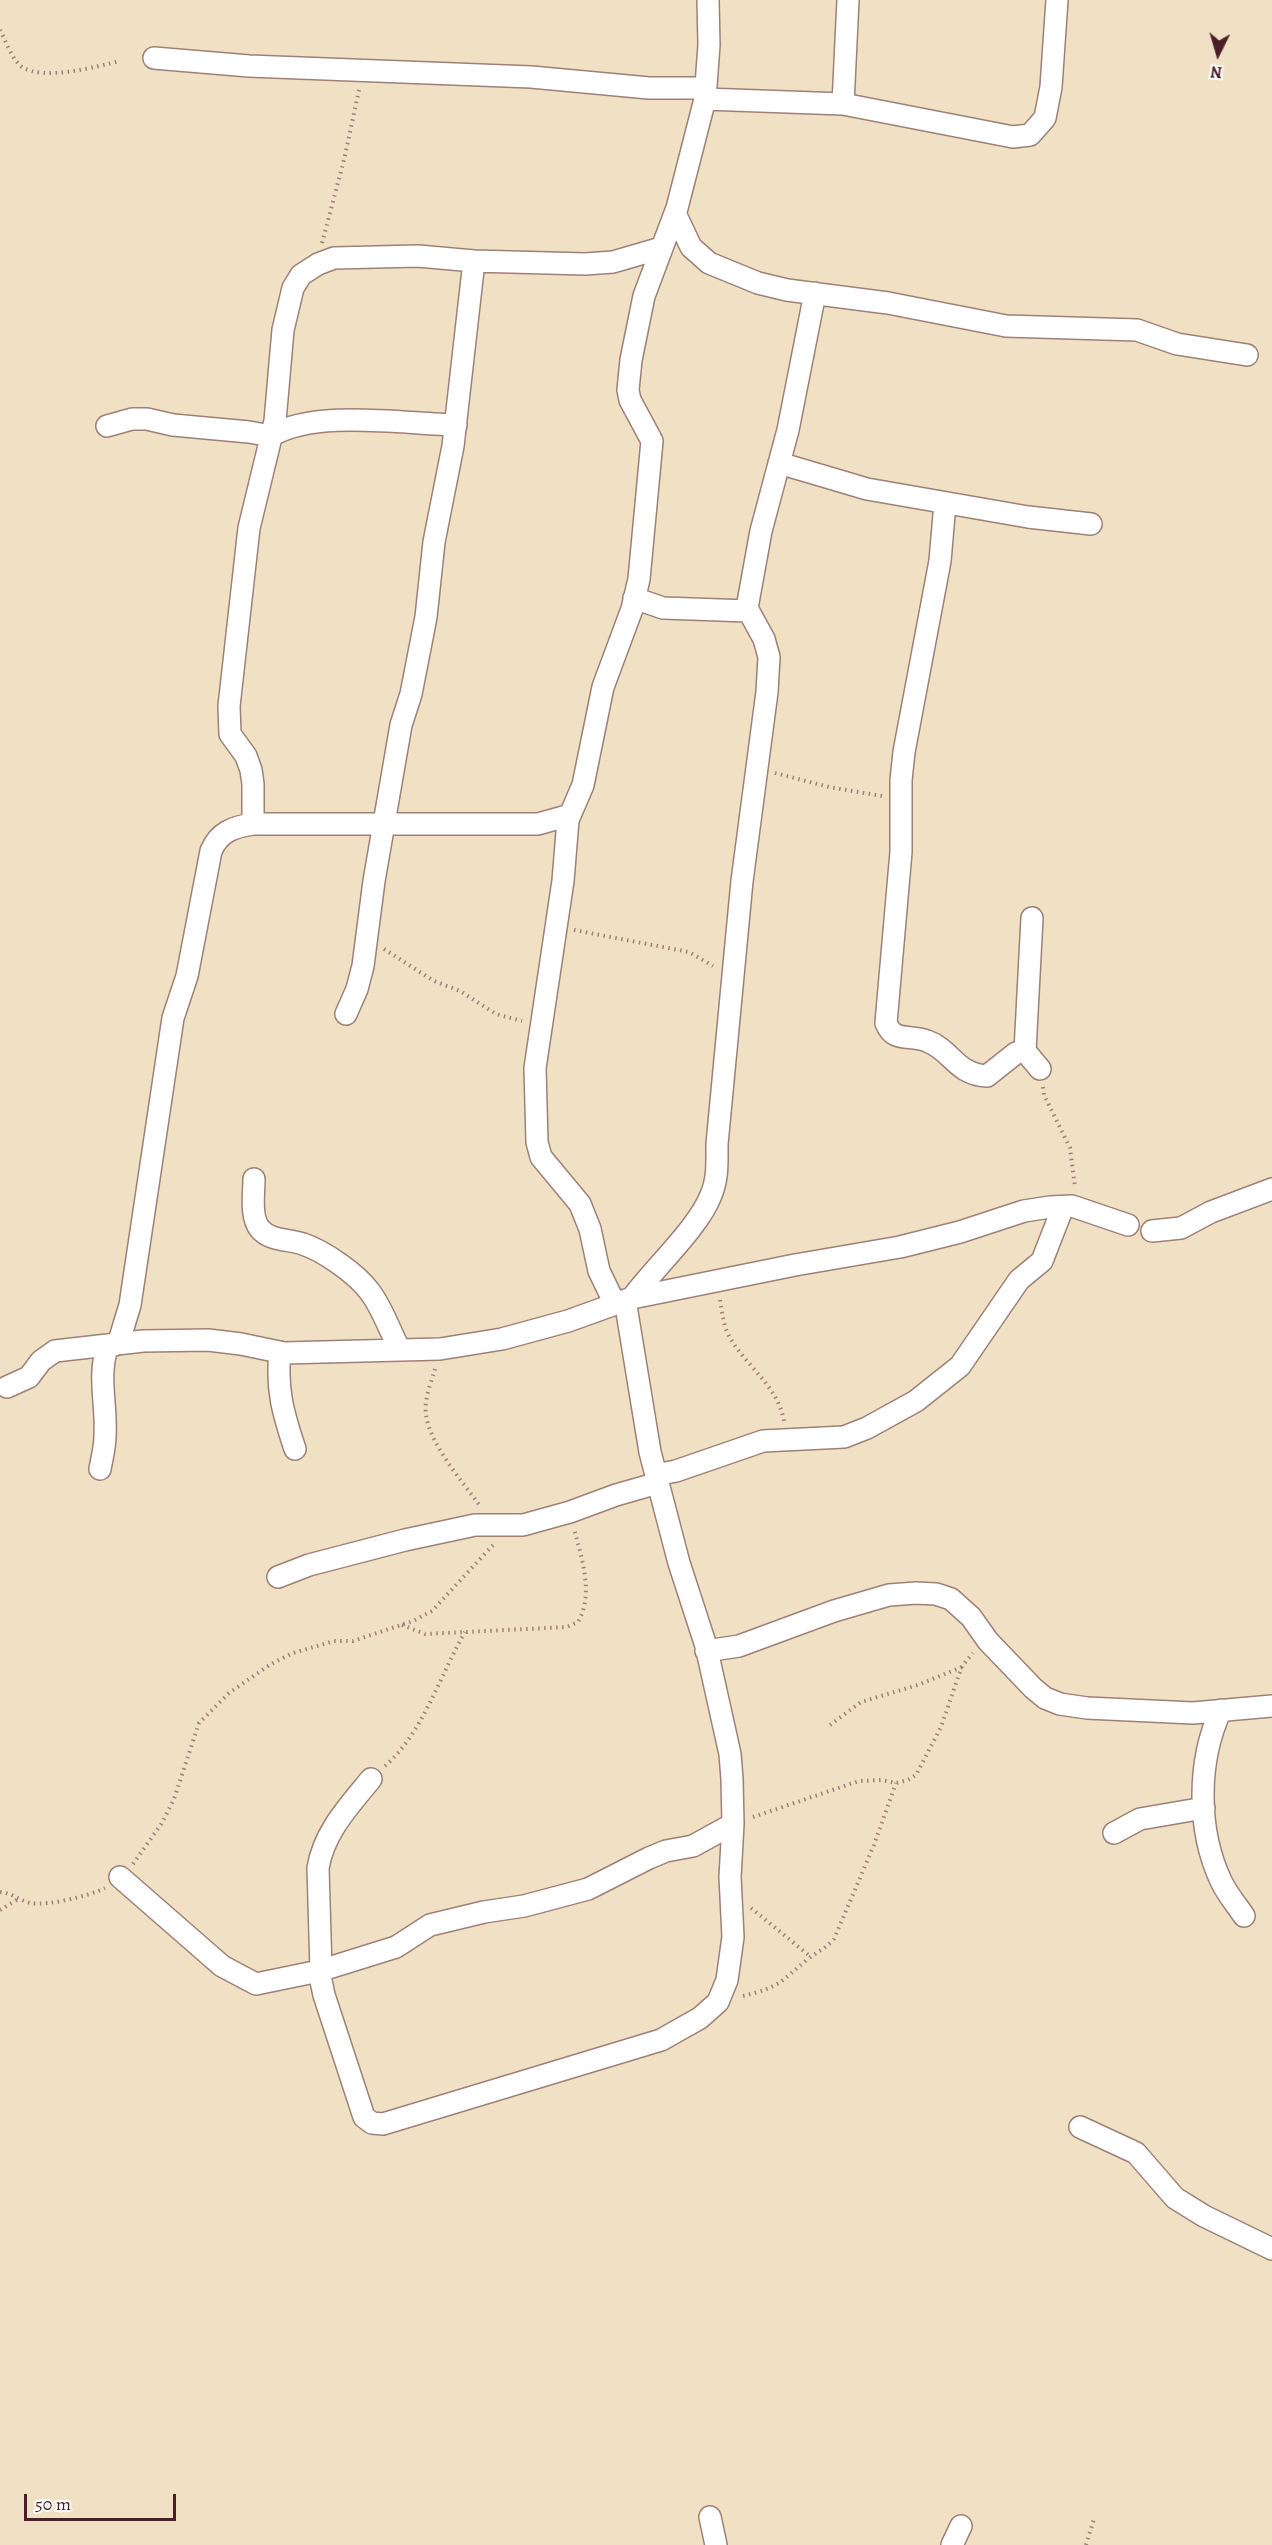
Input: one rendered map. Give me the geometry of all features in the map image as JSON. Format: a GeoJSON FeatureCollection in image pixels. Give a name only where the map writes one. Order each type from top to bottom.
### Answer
{"type":"FeatureCollection","features":[{"type":"Feature","properties":{"kind":"street"},"geometry":{"type":"LineString","coordinates":[[371,1779],[338,1818],[321,1852],[318,1868],[320,1971],[324,1995],[364,2117],[372,2123],[383,2124],[661,2040],[700,2018],[718,2002],[728,1980],[733,1937],[731,1893],[733,1824],[730,1754],[706,1651],[687,1592],[657,1479],[624,1301],[599,1272],[590,1229],[579,1204],[541,1157],[537,1142],[534,1079],[570,815],[583,785],[603,687],[639,579],[652,441],[630,400],[628,390],[631,360],[644,296],[675,213],[705,94],[709,45],[708,0]]}},
{"type":"Feature","properties":{"kind":"street"},"geometry":{"type":"LineString","coordinates":[[843,104],[848,0]]}},
{"type":"Feature","properties":{"kind":"street"},"geometry":{"type":"LineString","coordinates":[[154,58],[249,66],[531,77],[705,94],[843,104],[1004,135],[1030,135],[1045,118],[1051,87],[1057,0]]}},
{"type":"Feature","properties":{"kind":"street"},"geometry":{"type":"LineString","coordinates":[[675,213],[692,247],[709,263],[758,283],[888,303],[1006,326],[1137,330],[1177,344],[1247,356]]}},
{"type":"Feature","properties":{"kind":"street"},"geometry":{"type":"LineString","coordinates":[[253,824],[254,784],[246,756],[230,734],[229,705],[249,528],[271,436],[279,389],[283,330],[293,288],[301,275],[318,264],[334,258],[418,256],[474,261],[585,264],[613,262],[661,248]]}},
{"type":"Feature","properties":{"kind":"street"},"geometry":{"type":"LineString","coordinates":[[346,1014],[357,989],[401,725],[411,694],[426,617],[434,542],[456,425],[474,261]]}},
{"type":"Feature","properties":{"kind":"street"},"geometry":{"type":"LineString","coordinates":[[624,1301],[701,1214],[711,1196],[716,1179],[717,1144],[733,980],[756,769],[768,692],[769,657],[764,639],[748,611],[748,599],[761,531],[788,430],[793,395],[815,293]]}},
{"type":"Feature","properties":{"kind":"street"},"geometry":{"type":"LineString","coordinates":[[107,426],[132,419],[147,419],[172,425],[271,436],[283,428],[301,423],[372,421],[456,425]]}},
{"type":"Feature","properties":{"kind":"street"},"geometry":{"type":"LineString","coordinates":[[779,463],[867,489],[1028,517],[1091,524]]}},
{"type":"Feature","properties":{"kind":"street"},"geometry":{"type":"LineString","coordinates":[[945,503],[940,561],[904,752],[901,852],[885,1014],[889,1032],[897,1036],[928,1041],[945,1052],[960,1068],[975,1075],[987,1076],[1016,1053],[1025,1051]]}},
{"type":"Feature","properties":{"kind":"street"},"geometry":{"type":"LineString","coordinates":[[634,598],[663,608],[748,611]]}},
{"type":"Feature","properties":{"kind":"street"},"geometry":{"type":"LineString","coordinates":[[100,1469],[105,1436],[101,1377],[103,1361],[112,1345],[120,1338],[130,1305],[173,1018],[187,976],[211,851],[216,839],[229,830],[253,824],[423,826],[447,823],[538,824],[570,815]]}},
{"type":"Feature","properties":{"kind":"street"},"geometry":{"type":"LineString","coordinates":[[1032,918],[1025,1051],[1040,1069]]}},
{"type":"Feature","properties":{"kind":"street"},"geometry":{"type":"LineString","coordinates":[[254,1179],[254,1212],[258,1227],[266,1235],[303,1244],[325,1254],[357,1278],[371,1293],[400,1350]]}},
{"type":"Feature","properties":{"kind":"street"},"geometry":{"type":"LineString","coordinates":[[1152,1231],[1181,1228],[1211,1212],[1272,1189]]}},
{"type":"Feature","properties":{"kind":"street"},"geometry":{"type":"LineString","coordinates":[[7,1387],[29,1377],[41,1361],[55,1351],[180,1339],[208,1340],[280,1352],[440,1349],[532,1332],[624,1301],[716,1281],[900,1247],[960,1232],[1024,1211],[1071,1208],[1128,1225]]}},
{"type":"Feature","properties":{"kind":"street"},"geometry":{"type":"LineString","coordinates":[[278,1576],[309,1565],[405,1540],[475,1525],[523,1525],[570,1512],[676,1471],[763,1441],[829,1439],[844,1437],[867,1428],[916,1401],[960,1365],[1019,1280],[1042,1261],[1071,1208]]}},
{"type":"Feature","properties":{"kind":"street"},"geometry":{"type":"LineString","coordinates":[[280,1352],[277,1378],[279,1399],[295,1449]]}},
{"type":"Feature","properties":{"kind":"street"},"geometry":{"type":"LineString","coordinates":[[706,1651],[740,1646],[834,1611],[889,1595],[936,1594],[951,1599],[971,1617],[988,1641],[1033,1688],[1045,1698],[1060,1704],[1193,1713],[1272,1706]]}},
{"type":"Feature","properties":{"kind":"street"},"geometry":{"type":"LineString","coordinates":[[1221,1710],[1210,1733],[1203,1794],[1204,1808],[1211,1854],[1220,1879],[1244,1916]]}},
{"type":"Feature","properties":{"kind":"street"},"geometry":{"type":"LineString","coordinates":[[1114,1833],[1140,1820],[1204,1808]]}},
{"type":"Feature","properties":{"kind":"street"},"geometry":{"type":"LineString","coordinates":[[120,1877],[222,1966],[256,1984],[320,1971],[396,1947],[430,1925],[484,1912],[524,1906],[588,1889],[649,1858],[666,1851],[693,1845],[733,1824]]}},
{"type":"Feature","properties":{"kind":"street"},"geometry":{"type":"LineString","coordinates":[[1080,2127],[1136,2153],[1175,2198],[1204,2216],[1272,2249]]}},
{"type":"Feature","properties":{"kind":"street"},"geometry":{"type":"LineString","coordinates":[[710,2517],[716,2545]]}},
{"type":"Feature","properties":{"kind":"street"},"geometry":{"type":"LineString","coordinates":[[952,2545],[962,2526]]}},
{"type":"Feature","properties":{"kind":"path"},"geometry":{"type":"LineString","coordinates":[[0,30],[18,63],[23,68],[41,73],[91,68],[120,61]]}},
{"type":"Feature","properties":{"kind":"path"},"geometry":{"type":"LineString","coordinates":[[318,264],[344,160],[362,69]]}},
{"type":"Feature","properties":{"kind":"path"},"geometry":{"type":"LineString","coordinates":[[756,769],[829,787],[901,799]]}},
{"type":"Feature","properties":{"kind":"path"},"geometry":{"type":"LineString","coordinates":[[555,927],[689,952],[705,960],[733,980]]}},
{"type":"Feature","properties":{"kind":"path"},"geometry":{"type":"LineString","coordinates":[[366,935],[420,973],[460,991],[496,1014],[541,1026]]}},
{"type":"Feature","properties":{"kind":"path"},"geometry":{"type":"LineString","coordinates":[[1040,1069],[1044,1075],[1044,1095],[1070,1148],[1071,1208]]}},
{"type":"Feature","properties":{"kind":"path"},"geometry":{"type":"LineString","coordinates":[[716,1281],[728,1334],[770,1387],[783,1416],[787,1439]]}},
{"type":"Feature","properties":{"kind":"path"},"geometry":{"type":"LineString","coordinates":[[0,1892],[9,1892],[27,1902],[38,1904],[85,1897],[114,1882],[149,1844],[162,1823],[174,1799],[199,1723],[229,1694],[271,1664],[293,1653],[334,1641],[352,1641],[401,1625],[432,1611],[486,1556],[500,1525],[447,1461],[431,1430],[426,1414],[427,1397],[440,1349]]}},
{"type":"Feature","properties":{"kind":"path"},"geometry":{"type":"LineString","coordinates":[[401,1625],[425,1634],[567,1627],[579,1622],[587,1601],[587,1585],[570,1512]]}},
{"type":"Feature","properties":{"kind":"path"},"geometry":{"type":"LineString","coordinates":[[371,1779],[394,1758],[412,1733],[465,1632]]}},
{"type":"Feature","properties":{"kind":"path"},"geometry":{"type":"LineString","coordinates":[[830,1725],[861,1702],[918,1685],[962,1666],[988,1641]]}},
{"type":"Feature","properties":{"kind":"path"},"geometry":{"type":"LineString","coordinates":[[733,1824],[859,1781],[881,1780],[896,1783],[916,1775],[941,1726],[962,1666]]}},
{"type":"Feature","properties":{"kind":"path"},"geometry":{"type":"LineString","coordinates":[[718,2002],[772,1988],[785,1980],[811,1957],[823,1951],[834,1939],[874,1845],[896,1783]]}},
{"type":"Feature","properties":{"kind":"path"},"geometry":{"type":"LineString","coordinates":[[731,1893],[811,1957]]}},
{"type":"Feature","properties":{"kind":"path"},"geometry":{"type":"LineString","coordinates":[[0,1910],[20,1898]]}},
{"type":"Feature","properties":{"kind":"path"},"geometry":{"type":"LineString","coordinates":[[1086,2545],[1094,2519]]}}]}
